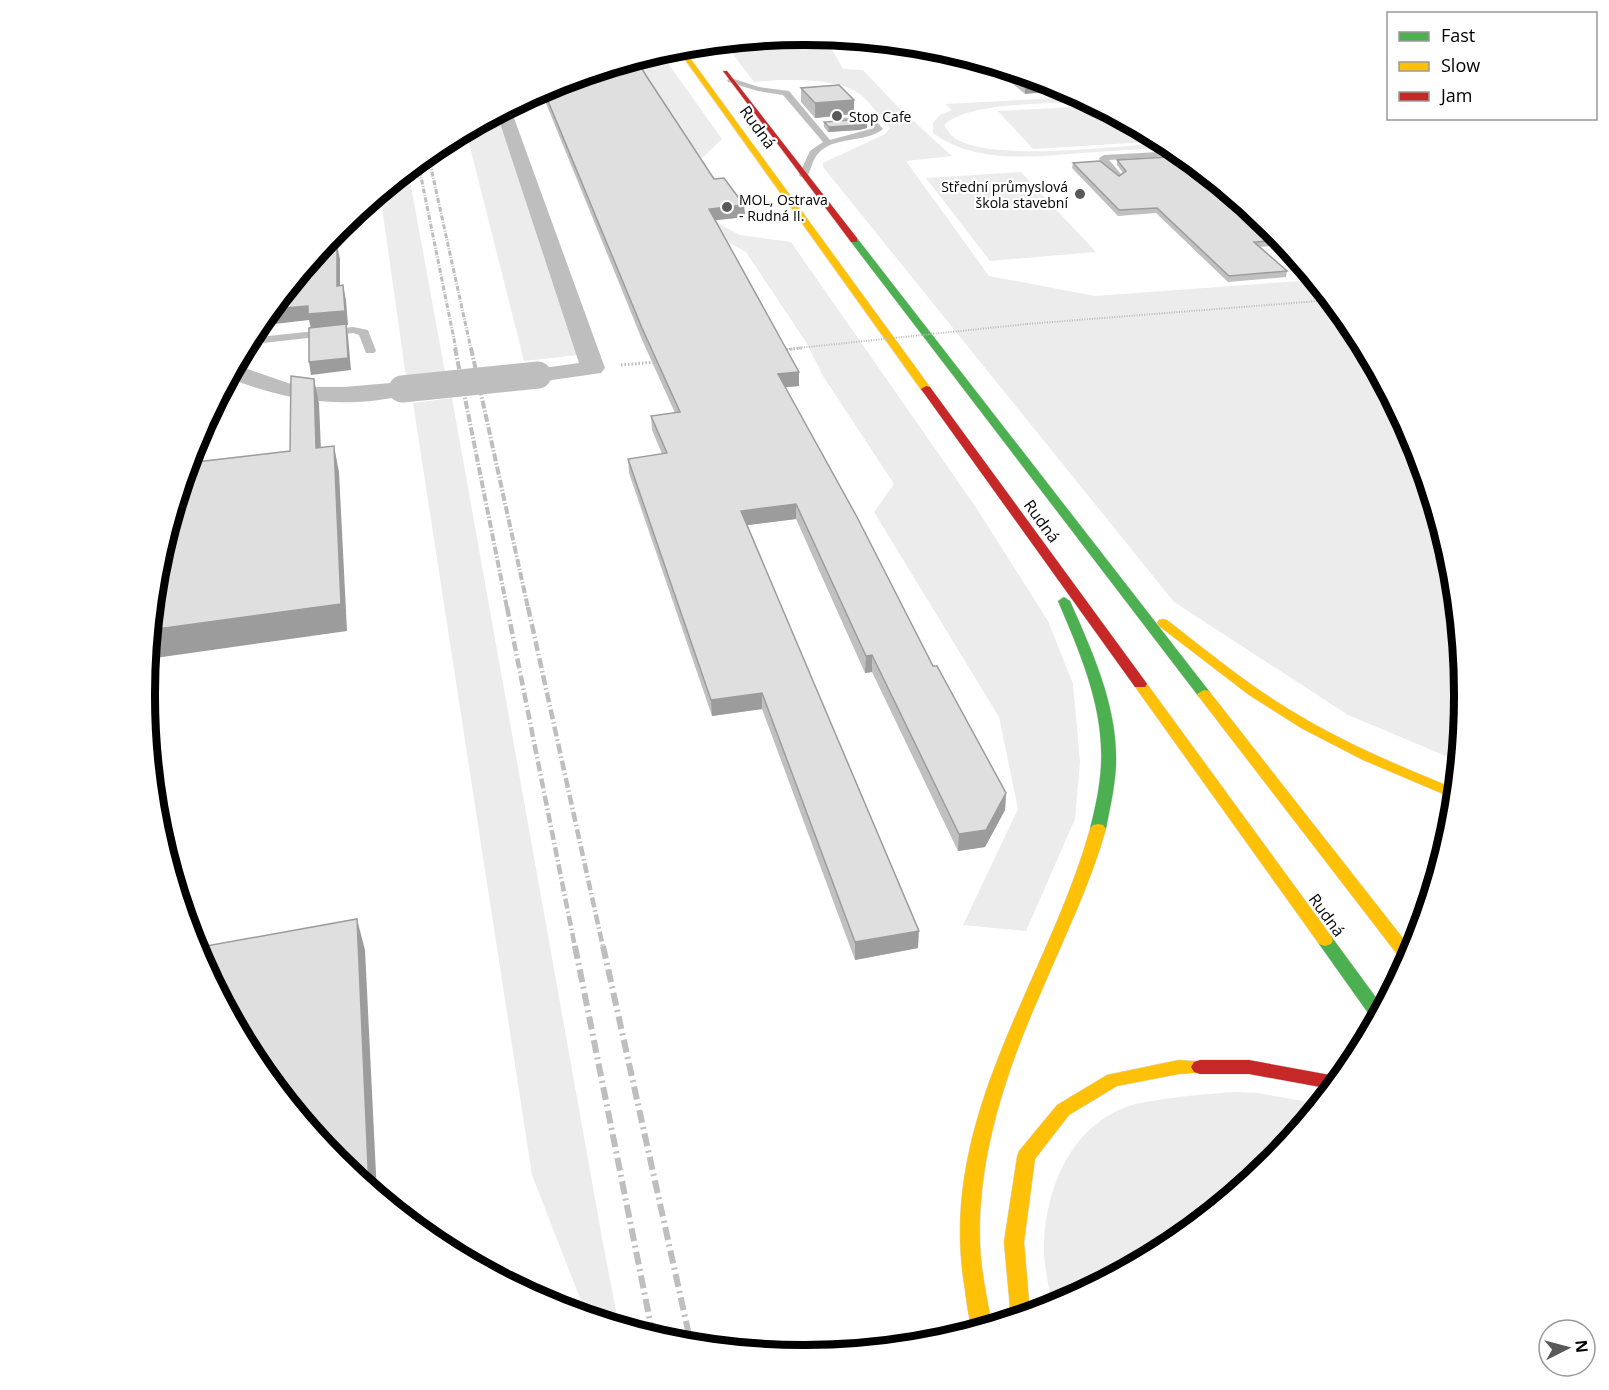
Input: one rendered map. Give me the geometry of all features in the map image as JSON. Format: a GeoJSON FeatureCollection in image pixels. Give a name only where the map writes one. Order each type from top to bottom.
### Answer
{"type":"FeatureCollection","features":[{"type":"Feature","properties":{"kind":"highway","name":"Rudná"},"geometry":{"type":"LineString","coordinates":[[685,56],[1374,1008]]}},
{"type":"Feature","properties":{"kind":"highway","name":"Rudná"},"geometry":{"type":"LineString","coordinates":[[717,62],[1402,950]]}},
{"type":"Feature","properties":{"kind":"highway"},"geometry":{"type":"LineString","coordinates":[[981,1321],[970,1234],[973,1182],[984,1125],[1020,1020],[1084,881],[1097,838],[1109,760],[1108,723],[1101,693],[1047,557]]}},
{"type":"Feature","properties":{"kind":"highway"},"geometry":{"type":"LineString","coordinates":[[1126,594],[1242,684],[1303,724],[1382,764],[1447,791]]}},
{"type":"Feature","properties":{"kind":"highway"},"geometry":{"type":"LineString","coordinates":[[1019,1309],[1014,1242],[1026,1157],[1063,1110],[1113,1080],[1179,1067],[1249,1067],[1327,1081]]}},
{"type":"Feature","properties":{"kind":"street"},"geometry":{"type":"LineString","coordinates":[[240,373],[261,382],[306,394],[366,393],[593,368],[506,118]]}},
{"type":"Feature","properties":{"kind":"lane"},"geometry":{"type":"LineString","coordinates":[[731,80],[758,89],[797,93]]}},
{"type":"Feature","properties":{"kind":"lane"},"geometry":{"type":"LineString","coordinates":[[786,93],[828,143]]}},
{"type":"Feature","properties":{"kind":"lane"},"geometry":{"type":"LineString","coordinates":[[804,175],[813,153],[828,143],[869,134],[879,129],[857,106]]}},
{"type":"Feature","properties":{"kind":"lane"},"geometry":{"type":"LineString","coordinates":[[834,121],[869,118]]}},
{"type":"Feature","properties":{"kind":"lane"},"geometry":{"type":"LineString","coordinates":[[812,123],[823,122]]}},
{"type":"Feature","properties":{"kind":"lane"},"geometry":{"type":"LineString","coordinates":[[1119,176],[1105,164],[1104,158],[1164,154]]}},
{"type":"Feature","properties":{"kind":"lane"},"geometry":{"type":"LineString","coordinates":[[260,341],[353,330],[364,332],[370,351]]}},
{"type":"Feature","properties":{"kind":"path"},"geometry":{"type":"LineString","coordinates":[[773,351],[1027,324],[1321,301]]}},
{"type":"Feature","properties":{"kind":"path"},"geometry":{"type":"LineString","coordinates":[[593,368],[661,362]]}},
{"type":"Feature","properties":{"kind":"shaded area"},"geometry":{"type":"Polygon","coordinates":[[[762,46],[830,46],[843,69],[863,70],[897,106],[952,156],[906,161],[989,276],[1095,296],[1305,281],[1345,334],[1367,370],[1405,446],[1420,486],[1442,568],[1449,610],[1454,695],[1451,758],[1348,715],[1174,602],[823,167],[823,163],[885,134],[890,128],[864,98],[845,87],[806,80],[754,82],[730,50],[762,46]]]}},
{"type":"Feature","properties":{"kind":"shaded area"},"geometry":{"type":"Polygon","coordinates":[[[666,60],[722,139],[701,159],[689,193],[708,218],[740,235],[791,242],[977,509],[1048,621],[1073,684],[1080,762],[1075,819],[1026,931],[963,925],[1018,809],[999,717],[874,512],[894,484],[823,376],[806,342],[746,252],[688,219],[676,128],[640,66],[666,60]]]}},
{"type":"Feature","properties":{"kind":"shaded area"},"geometry":{"type":"Polygon","coordinates":[[[1062,98],[1072,103],[992,108],[956,117],[944,125],[956,139],[974,146],[1026,151],[1149,144],[1155,148],[1024,157],[985,154],[949,143],[933,133],[933,123],[940,115],[952,110],[945,104],[1062,98]]]}},
{"type":"Feature","properties":{"kind":"shaded area"},"geometry":{"type":"Polygon","coordinates":[[[1081,107],[1146,142],[1033,149],[998,111],[1081,107]]]}},
{"type":"Feature","properties":{"kind":"shaded area"},"geometry":{"type":"Polygon","coordinates":[[[499,121],[578,355],[524,361],[468,139],[499,121]]]}},
{"type":"Feature","properties":{"kind":"shaded area"},"geometry":{"type":"Polygon","coordinates":[[[1021,172],[1096,252],[990,261],[926,178],[1021,172]]]}},
{"type":"Feature","properties":{"kind":"shaded area"},"geometry":{"type":"Polygon","coordinates":[[[410,179],[445,372],[406,377],[381,202],[410,179]]]}},
{"type":"Feature","properties":{"kind":"shaded area"},"geometry":{"type":"Polygon","coordinates":[[[452,398],[617,1317],[583,1306],[532,1175],[413,403],[452,398]]]}},
{"type":"Feature","properties":{"kind":"shaded area"},"geometry":{"type":"Polygon","coordinates":[[[1236,1092],[1258,1093],[1311,1102],[1264,1155],[1200,1211],[1130,1258],[1050,1297],[1044,1259],[1046,1220],[1051,1198],[1069,1156],[1082,1138],[1098,1123],[1117,1111],[1140,1103],[1236,1092]]]}},
{"type":"Feature","properties":{"kind":"building"},"geometry":{"type":"Polygon","coordinates":[[[640,66],[714,179],[724,178],[744,205],[709,209],[799,372],[778,374],[857,517],[933,666],[937,666],[1006,793],[986,830],[959,834],[872,655],[866,656],[796,504],[741,511],[919,931],[855,942],[762,693],[711,700],[628,459],[667,453],[651,416],[680,412],[642,328],[547,98],[596,79],[640,66]]]}},
{"type":"Feature","properties":{"kind":"building"},"geometry":{"type":"Polygon","coordinates":[[[839,85],[854,100],[815,103],[801,88],[839,85]]]}},
{"type":"Feature","properties":{"kind":"building"},"geometry":{"type":"Polygon","coordinates":[[[863,119],[867,123],[859,125],[829,127],[824,122],[863,119]]]}},
{"type":"Feature","properties":{"kind":"building"},"geometry":{"type":"Polygon","coordinates":[[[1169,157],[1233,206],[1264,235],[1269,241],[1254,242],[1287,271],[1229,276],[1157,208],[1119,210],[1073,163],[1100,161],[1119,176],[1126,171],[1117,160],[1169,157]]]}},
{"type":"Feature","properties":{"kind":"building"},"geometry":{"type":"Polygon","coordinates":[[[336,245],[337,286],[343,285],[345,311],[308,314],[308,306],[283,308],[316,266],[336,245]]]}},
{"type":"Feature","properties":{"kind":"building"},"geometry":{"type":"Polygon","coordinates":[[[346,324],[348,358],[309,362],[309,328],[346,324]]]}},
{"type":"Feature","properties":{"kind":"building"},"geometry":{"type":"Polygon","coordinates":[[[291,376],[314,379],[316,448],[334,446],[341,604],[158,629],[167,568],[177,527],[198,462],[290,451],[291,376]]]}},
{"type":"Feature","properties":{"kind":"building"},"geometry":{"type":"Polygon","coordinates":[[[357,919],[369,1177],[316,1124],[264,1056],[242,1020],[205,946],[357,919]]]}},
{"type":"Feature","properties":{"kind":"railway"},"geometry":{"type":"LineString","coordinates":[[430,164],[471,349]]}},
{"type":"Feature","properties":{"kind":"railway"},"geometry":{"type":"LineString","coordinates":[[420,171],[456,349]]}},
{"type":"Feature","properties":{"kind":"railway"},"geometry":{"type":"LineString","coordinates":[[455,348],[507,608]]}},
{"type":"Feature","properties":{"kind":"railway"},"geometry":{"type":"LineString","coordinates":[[471,348],[528,608]]}},
{"type":"Feature","properties":{"kind":"railway"},"geometry":{"type":"LineString","coordinates":[[507,607],[575,947]]}},
{"type":"Feature","properties":{"kind":"railway"},"geometry":{"type":"LineString","coordinates":[[528,607],[603,947]]}},
{"type":"Feature","properties":{"kind":"railway"},"geometry":{"type":"LineString","coordinates":[[575,946],[651,1327]]}},
{"type":"Feature","properties":{"kind":"railway"},"geometry":{"type":"LineString","coordinates":[[603,946],[689,1335]]}},
{"type":"Feature","properties":{"kind":"traffic: fast"},"geometry":{"type":"LineString","coordinates":[[854,240],[1204,694]]}},
{"type":"Feature","properties":{"kind":"traffic: fast"},"geometry":{"type":"LineString","coordinates":[[1064,601],[1098,686],[1108,737],[1105,795],[1098,829]]}},
{"type":"Feature","properties":{"kind":"traffic: fast"},"geometry":{"type":"LineString","coordinates":[[1325,940],[1374,1007]]}},
{"type":"Feature","properties":{"kind":"traffic: slow"},"geometry":{"type":"LineString","coordinates":[[685,56],[926,389]]}},
{"type":"Feature","properties":{"kind":"traffic: slow"},"geometry":{"type":"LineString","coordinates":[[1163,623],[1253,692],[1305,725],[1368,757],[1447,791]]}},
{"type":"Feature","properties":{"kind":"traffic: slow"},"geometry":{"type":"LineString","coordinates":[[1140,684],[1325,940]]}},
{"type":"Feature","properties":{"kind":"traffic: slow"},"geometry":{"type":"LineString","coordinates":[[1204,694],[1402,949]]}},
{"type":"Feature","properties":{"kind":"traffic: slow"},"geometry":{"type":"LineString","coordinates":[[981,1321],[970,1243],[974,1177],[980,1145],[1009,1050],[1078,891],[1098,829]]}},
{"type":"Feature","properties":{"kind":"traffic: slow"},"geometry":{"type":"LineString","coordinates":[[1019,1309],[1014,1242],[1026,1157],[1063,1110],[1113,1080],[1179,1067],[1200,1067]]}},
{"type":"Feature","properties":{"kind":"traffic: jam"},"geometry":{"type":"LineString","coordinates":[[725,72],[854,240]]}},
{"type":"Feature","properties":{"kind":"traffic: jam"},"geometry":{"type":"LineString","coordinates":[[926,389],[1140,684]]}},
{"type":"Feature","properties":{"kind":"traffic: jam"},"geometry":{"type":"LineString","coordinates":[[1200,1067],[1249,1067],[1327,1081]]}},
{"type":"Feature","properties":{"kind":"place","name":"Stop Cafe"},"geometry":{"type":"Point","coordinates":[837,116]}},
{"type":"Feature","properties":{"kind":"place","name":"Střední průmyslová škola stavební"},"geometry":{"type":"Point","coordinates":[1080,194]}},
{"type":"Feature","properties":{"kind":"place","name":"MOL, Ostrava - Rudná II."},"geometry":{"type":"Point","coordinates":[727,207]}}]}
